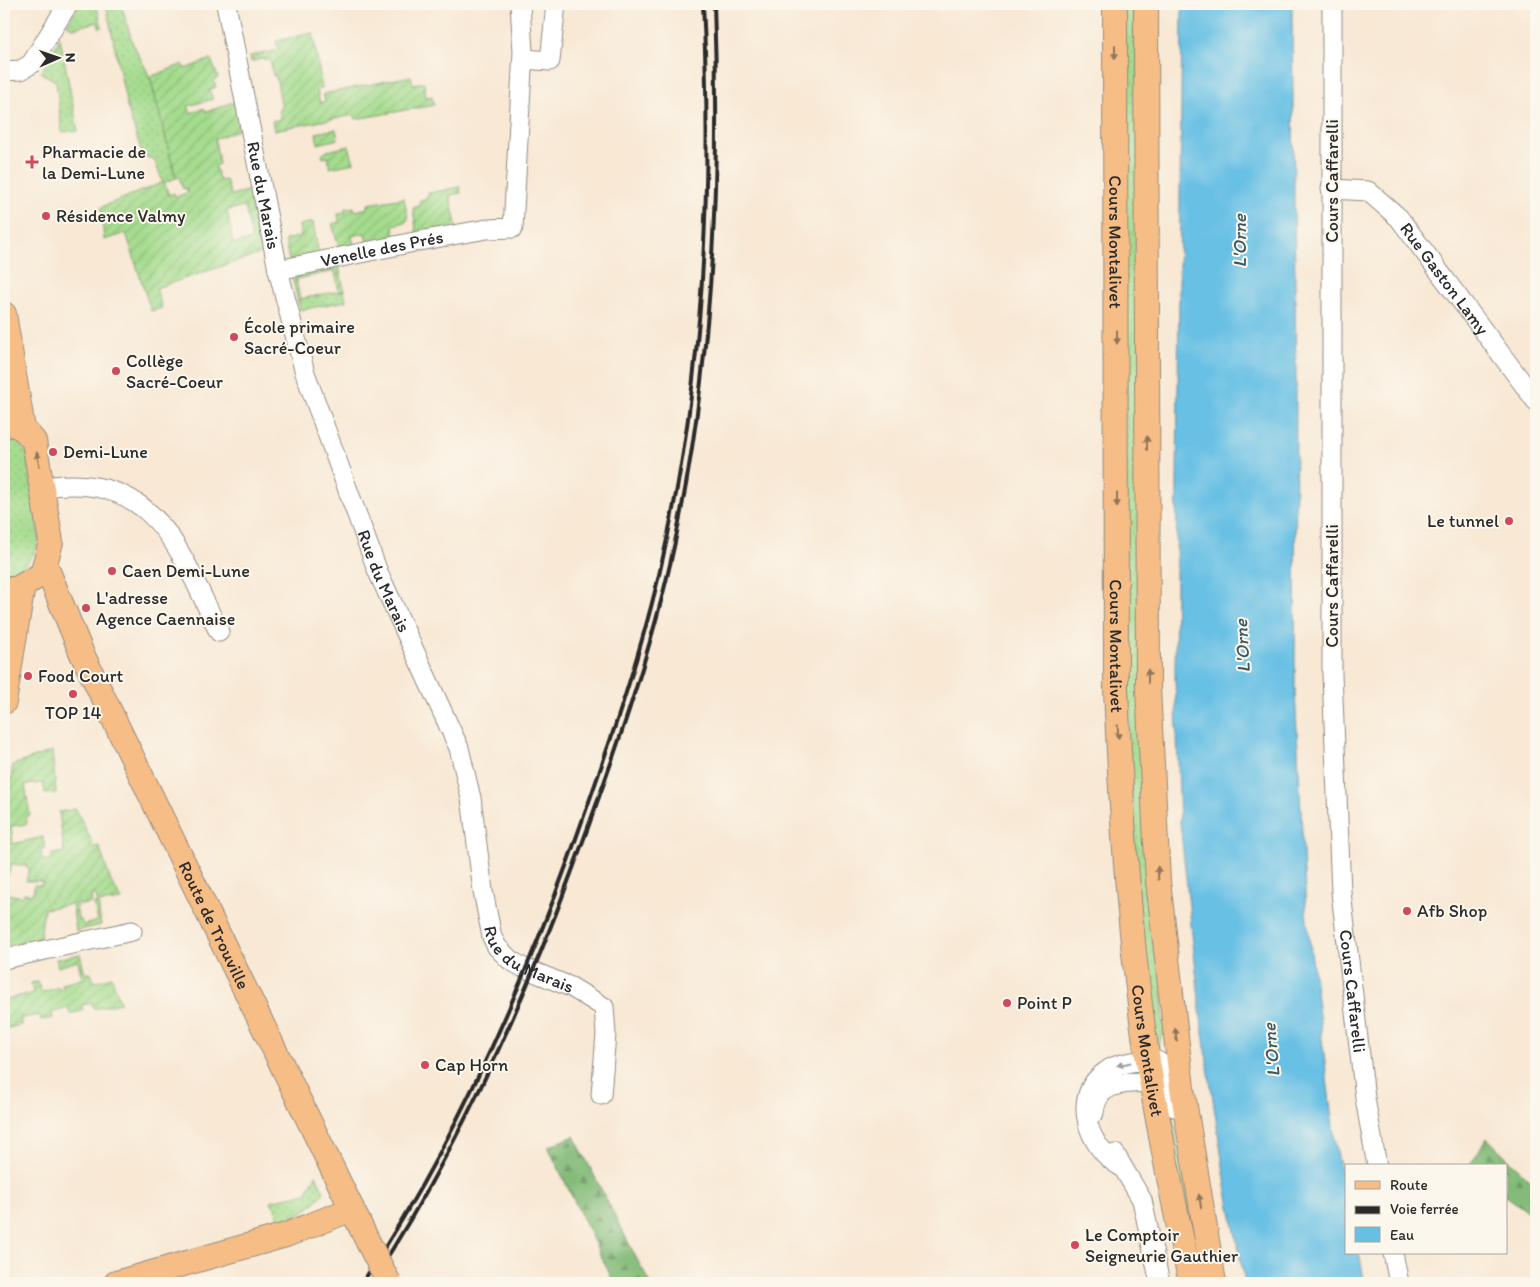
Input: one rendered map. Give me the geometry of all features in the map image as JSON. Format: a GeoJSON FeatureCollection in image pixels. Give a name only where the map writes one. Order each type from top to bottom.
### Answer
{"type":"FeatureCollection","features":[{"type":"Feature","properties":{"kind":"main road","name":"Cours Montalivet"},"geometry":{"type":"LineString","coordinates":[[1115,4],[1116,689],[1127,869],[1149,1071],[1169,1182],[1191,1283]]}},
{"type":"Feature","properties":{"kind":"main road","name":"Cours Montalivet"},"geometry":{"type":"LineString","coordinates":[[1146,4],[1148,688],[1158,881],[1182,1088],[1214,1283]]}},
{"type":"Feature","properties":{"kind":"main road"},"geometry":{"type":"LineString","coordinates":[[4,314],[14,426],[34,441],[51,542],[26,580],[4,702]]}},
{"type":"Feature","properties":{"kind":"main road","name":"Route de Trouville"},"geometry":{"type":"LineString","coordinates":[[26,580],[59,613],[73,635],[389,1283]]}},
{"type":"Feature","properties":{"kind":"main road"},"geometry":{"type":"LineString","coordinates":[[116,1283],[286,1235],[352,1209]]}},
{"type":"Feature","properties":{"kind":"street"},"geometry":{"type":"LineString","coordinates":[[4,71],[21,70],[31,64],[68,4]]}},
{"type":"Feature","properties":{"kind":"street","name":"Rue du Marais"},"geometry":{"type":"LineString","coordinates":[[226,4],[278,270],[305,373],[378,572],[459,748],[470,798],[483,891],[492,937],[497,947],[510,960],[522,968],[572,987],[604,1007],[606,1034],[601,1095]]}},
{"type":"Feature","properties":{"kind":"street"},"geometry":{"type":"LineString","coordinates":[[520,4],[523,59],[550,61],[556,4]]}},
{"type":"Feature","properties":{"kind":"street","name":"Cours Caffarelli"},"geometry":{"type":"LineString","coordinates":[[1332,4],[1332,674],[1341,882],[1365,1098],[1377,1164]]}},
{"type":"Feature","properties":{"kind":"street","name":"Venelle des Prés"},"geometry":{"type":"LineString","coordinates":[[278,270],[339,256],[487,229],[513,228],[523,59]]}},
{"type":"Feature","properties":{"kind":"street","name":"Rue Gaston Lamy"},"geometry":{"type":"LineString","coordinates":[[1331,190],[1368,191],[1399,218],[1536,400]]}},
{"type":"Feature","properties":{"kind":"street"},"geometry":{"type":"LineString","coordinates":[[43,487],[66,485],[93,487],[118,494],[148,511],[165,528],[185,558],[219,632]]}},
{"type":"Feature","properties":{"kind":"street"},"geometry":{"type":"LineString","coordinates":[[4,959],[132,930]]}},
{"type":"Feature","properties":{"kind":"street"},"geometry":{"type":"LineString","coordinates":[[1160,1283],[1142,1200],[1120,1166],[1112,1161],[1093,1137],[1085,1113],[1087,1094],[1092,1083],[1105,1071],[1114,1067],[1149,1071],[1159,1061],[1168,1072],[1184,1161],[1195,1169]]}},
{"type":"Feature","properties":{"kind":"street"},"geometry":{"type":"LineString","coordinates":[[1393,1254],[1399,1283]]}},
{"type":"Feature","properties":{"kind":"green space"},"geometry":{"type":"Polygon","coordinates":[[[79,4],[96,4],[102,27],[99,28],[98,22],[73,28],[67,25],[79,4]]]}},
{"type":"Feature","properties":{"kind":"green space"},"geometry":{"type":"Polygon","coordinates":[[[106,4],[121,4],[133,44],[150,77],[176,178],[163,183],[154,159],[143,156],[127,107],[106,4]]]}},
{"type":"Feature","properties":{"kind":"green space"},"geometry":{"type":"Polygon","coordinates":[[[1123,4],[1133,4],[1138,70],[1164,1031],[1156,1049],[1140,928],[1128,733],[1123,4]]]}},
{"type":"Feature","properties":{"kind":"green space"},"geometry":{"type":"Polygon","coordinates":[[[313,33],[322,88],[317,90],[320,103],[325,101],[323,94],[411,76],[413,84],[424,82],[426,97],[432,96],[434,105],[356,119],[354,115],[274,130],[272,121],[281,119],[279,110],[282,109],[276,76],[273,76],[270,59],[265,60],[264,58],[251,62],[250,56],[278,50],[276,41],[313,33]]]}},
{"type":"Feature","properties":{"kind":"green space"},"geometry":{"type":"Polygon","coordinates":[[[60,38],[78,131],[62,132],[56,81],[41,73],[60,38]]]}},
{"type":"Feature","properties":{"kind":"green space"},"geometry":{"type":"Polygon","coordinates":[[[211,59],[218,78],[213,80],[216,87],[209,90],[213,99],[188,106],[191,113],[204,108],[206,112],[236,101],[242,128],[215,139],[219,164],[215,166],[220,181],[226,180],[231,195],[250,190],[245,173],[250,172],[265,252],[156,288],[162,308],[151,311],[126,233],[104,240],[101,207],[164,182],[169,195],[174,193],[176,197],[189,192],[185,188],[183,189],[179,177],[176,178],[150,77],[183,64],[185,69],[211,59]],[[245,207],[227,210],[233,244],[252,240],[245,207]]]}},
{"type":"Feature","properties":{"kind":"green space"},"geometry":{"type":"Polygon","coordinates":[[[336,129],[338,139],[318,144],[316,133],[336,129]]]}},
{"type":"Feature","properties":{"kind":"green space"},"geometry":{"type":"Polygon","coordinates":[[[349,146],[354,163],[330,168],[328,157],[323,158],[322,155],[327,151],[349,146]]]}},
{"type":"Feature","properties":{"kind":"green space"},"geometry":{"type":"Polygon","coordinates":[[[460,187],[461,193],[450,195],[457,230],[417,236],[413,208],[419,206],[420,200],[428,197],[428,193],[460,187]]]}},
{"type":"Feature","properties":{"kind":"green space"},"geometry":{"type":"Polygon","coordinates":[[[404,198],[408,218],[406,222],[393,225],[395,238],[367,243],[365,233],[352,236],[354,247],[340,250],[332,224],[339,222],[338,214],[345,213],[344,209],[354,207],[355,211],[368,208],[368,204],[404,198]]]}},
{"type":"Feature","properties":{"kind":"green space"},"geometry":{"type":"Polygon","coordinates":[[[313,222],[319,255],[289,261],[285,240],[301,236],[299,225],[313,222]]]}},
{"type":"Feature","properties":{"kind":"green space"},"geometry":{"type":"Polygon","coordinates":[[[338,262],[344,290],[339,292],[335,271],[296,279],[300,299],[298,302],[292,277],[338,262]]]}},
{"type":"Feature","properties":{"kind":"green space"},"geometry":{"type":"Polygon","coordinates":[[[344,290],[346,301],[300,310],[298,302],[300,299],[344,290]]]}},
{"type":"Feature","properties":{"kind":"green space"},"geometry":{"type":"Polygon","coordinates":[[[4,439],[17,443],[27,453],[39,539],[31,558],[23,567],[4,572],[4,439]]]}},
{"type":"Feature","properties":{"kind":"green space"},"geometry":{"type":"Polygon","coordinates":[[[52,751],[56,793],[45,794],[43,783],[25,785],[30,815],[26,816],[27,824],[11,826],[13,844],[43,837],[45,848],[41,849],[42,860],[51,860],[52,854],[64,852],[59,812],[76,809],[92,842],[91,847],[99,846],[111,882],[122,900],[98,903],[101,925],[76,931],[72,904],[44,909],[40,939],[4,947],[4,827],[13,765],[52,751]],[[12,864],[7,878],[8,894],[23,897],[24,893],[33,894],[34,885],[42,885],[42,881],[26,881],[29,869],[27,866],[12,864]],[[91,895],[92,903],[80,905],[79,902],[76,903],[78,920],[81,920],[83,925],[98,921],[94,904],[97,903],[96,895],[91,895]]]}},
{"type":"Feature","properties":{"kind":"green space"},"geometry":{"type":"Polygon","coordinates":[[[80,954],[85,974],[91,973],[94,982],[112,977],[120,1003],[94,1009],[92,1003],[82,1005],[83,1011],[70,1014],[68,1008],[52,1013],[53,1018],[41,1020],[39,1015],[21,1018],[21,1025],[4,1029],[4,996],[6,999],[33,993],[31,983],[37,982],[42,992],[59,987],[60,990],[63,989],[62,984],[82,979],[78,961],[58,967],[56,959],[80,954]]]}},
{"type":"Feature","properties":{"kind":"green space"},"geometry":{"type":"Polygon","coordinates":[[[1158,1079],[1169,1099],[1206,1283],[1198,1283],[1158,1079]]]}},
{"type":"Feature","properties":{"kind":"green space"},"geometry":{"type":"Polygon","coordinates":[[[574,1136],[651,1283],[614,1283],[548,1147],[574,1136]]]}},
{"type":"Feature","properties":{"kind":"green space"},"geometry":{"type":"Polygon","coordinates":[[[1487,1138],[1536,1186],[1536,1218],[1508,1197],[1508,1164],[1470,1164],[1487,1138]]]}},
{"type":"Feature","properties":{"kind":"green space"},"geometry":{"type":"Polygon","coordinates":[[[316,1175],[324,1192],[305,1210],[281,1222],[271,1201],[306,1193],[316,1175]]]}},
{"type":"Feature","properties":{"kind":"water","name":"L'Orne"},"geometry":{"type":"Polygon","coordinates":[[[1182,4],[1292,4],[1296,381],[1295,690],[1306,912],[1335,1142],[1345,1189],[1345,1254],[1359,1254],[1365,1283],[1245,1283],[1226,1186],[1202,1027],[1180,822],[1175,676],[1182,4]]]}},
{"type":"Feature","properties":{"kind":"railway"},"geometry":{"type":"LineString","coordinates":[[362,1283],[423,1183],[478,1077],[503,1023],[548,913],[594,788],[618,718],[650,611],[674,505],[695,363],[701,291],[707,147],[703,4]]}},
{"type":"Feature","properties":{"kind":"railway"},"geometry":{"type":"LineString","coordinates":[[371,1283],[402,1234],[458,1134],[530,978],[552,925],[602,790],[630,708],[654,626],[675,542],[688,475],[698,409],[705,341],[711,274],[716,139],[714,4]]}},
{"type":"Feature","properties":{"kind":"place","name":"Pharmacie de la Demi-Lune"},"geometry":{"type":"Point","coordinates":[32,162]}},
{"type":"Feature","properties":{"kind":"place","name":"Résidence Valmy"},"geometry":{"type":"Point","coordinates":[46,216]}},
{"type":"Feature","properties":{"kind":"place","name":"École primaire Sacré-Coeur"},"geometry":{"type":"Point","coordinates":[234,337]}},
{"type":"Feature","properties":{"kind":"place","name":"Collège Sacré-Coeur"},"geometry":{"type":"Point","coordinates":[116,371]}},
{"type":"Feature","properties":{"kind":"place","name":"Demi-Lune"},"geometry":{"type":"Point","coordinates":[53,452]}},
{"type":"Feature","properties":{"kind":"place","name":"Le tunnel"},"geometry":{"type":"Point","coordinates":[1509,521]}},
{"type":"Feature","properties":{"kind":"place","name":"Caen Demi-Lune"},"geometry":{"type":"Point","coordinates":[112,571]}},
{"type":"Feature","properties":{"kind":"place","name":"L'adresse Agence Caennaise"},"geometry":{"type":"Point","coordinates":[86,608]}},
{"type":"Feature","properties":{"kind":"place","name":"Food Court"},"geometry":{"type":"Point","coordinates":[28,676]}},
{"type":"Feature","properties":{"kind":"place","name":"TOP 14"},"geometry":{"type":"Point","coordinates":[73,694]}},
{"type":"Feature","properties":{"kind":"place","name":"Afb Shop"},"geometry":{"type":"Point","coordinates":[1407,911]}},
{"type":"Feature","properties":{"kind":"place","name":"Point P"},"geometry":{"type":"Point","coordinates":[1007,1003]}},
{"type":"Feature","properties":{"kind":"place","name":"Cap Horn"},"geometry":{"type":"Point","coordinates":[425,1065]}},
{"type":"Feature","properties":{"kind":"place","name":"Le Comptoir Seigneurie Gauthier"},"geometry":{"type":"Point","coordinates":[1075,1245]}}]}
